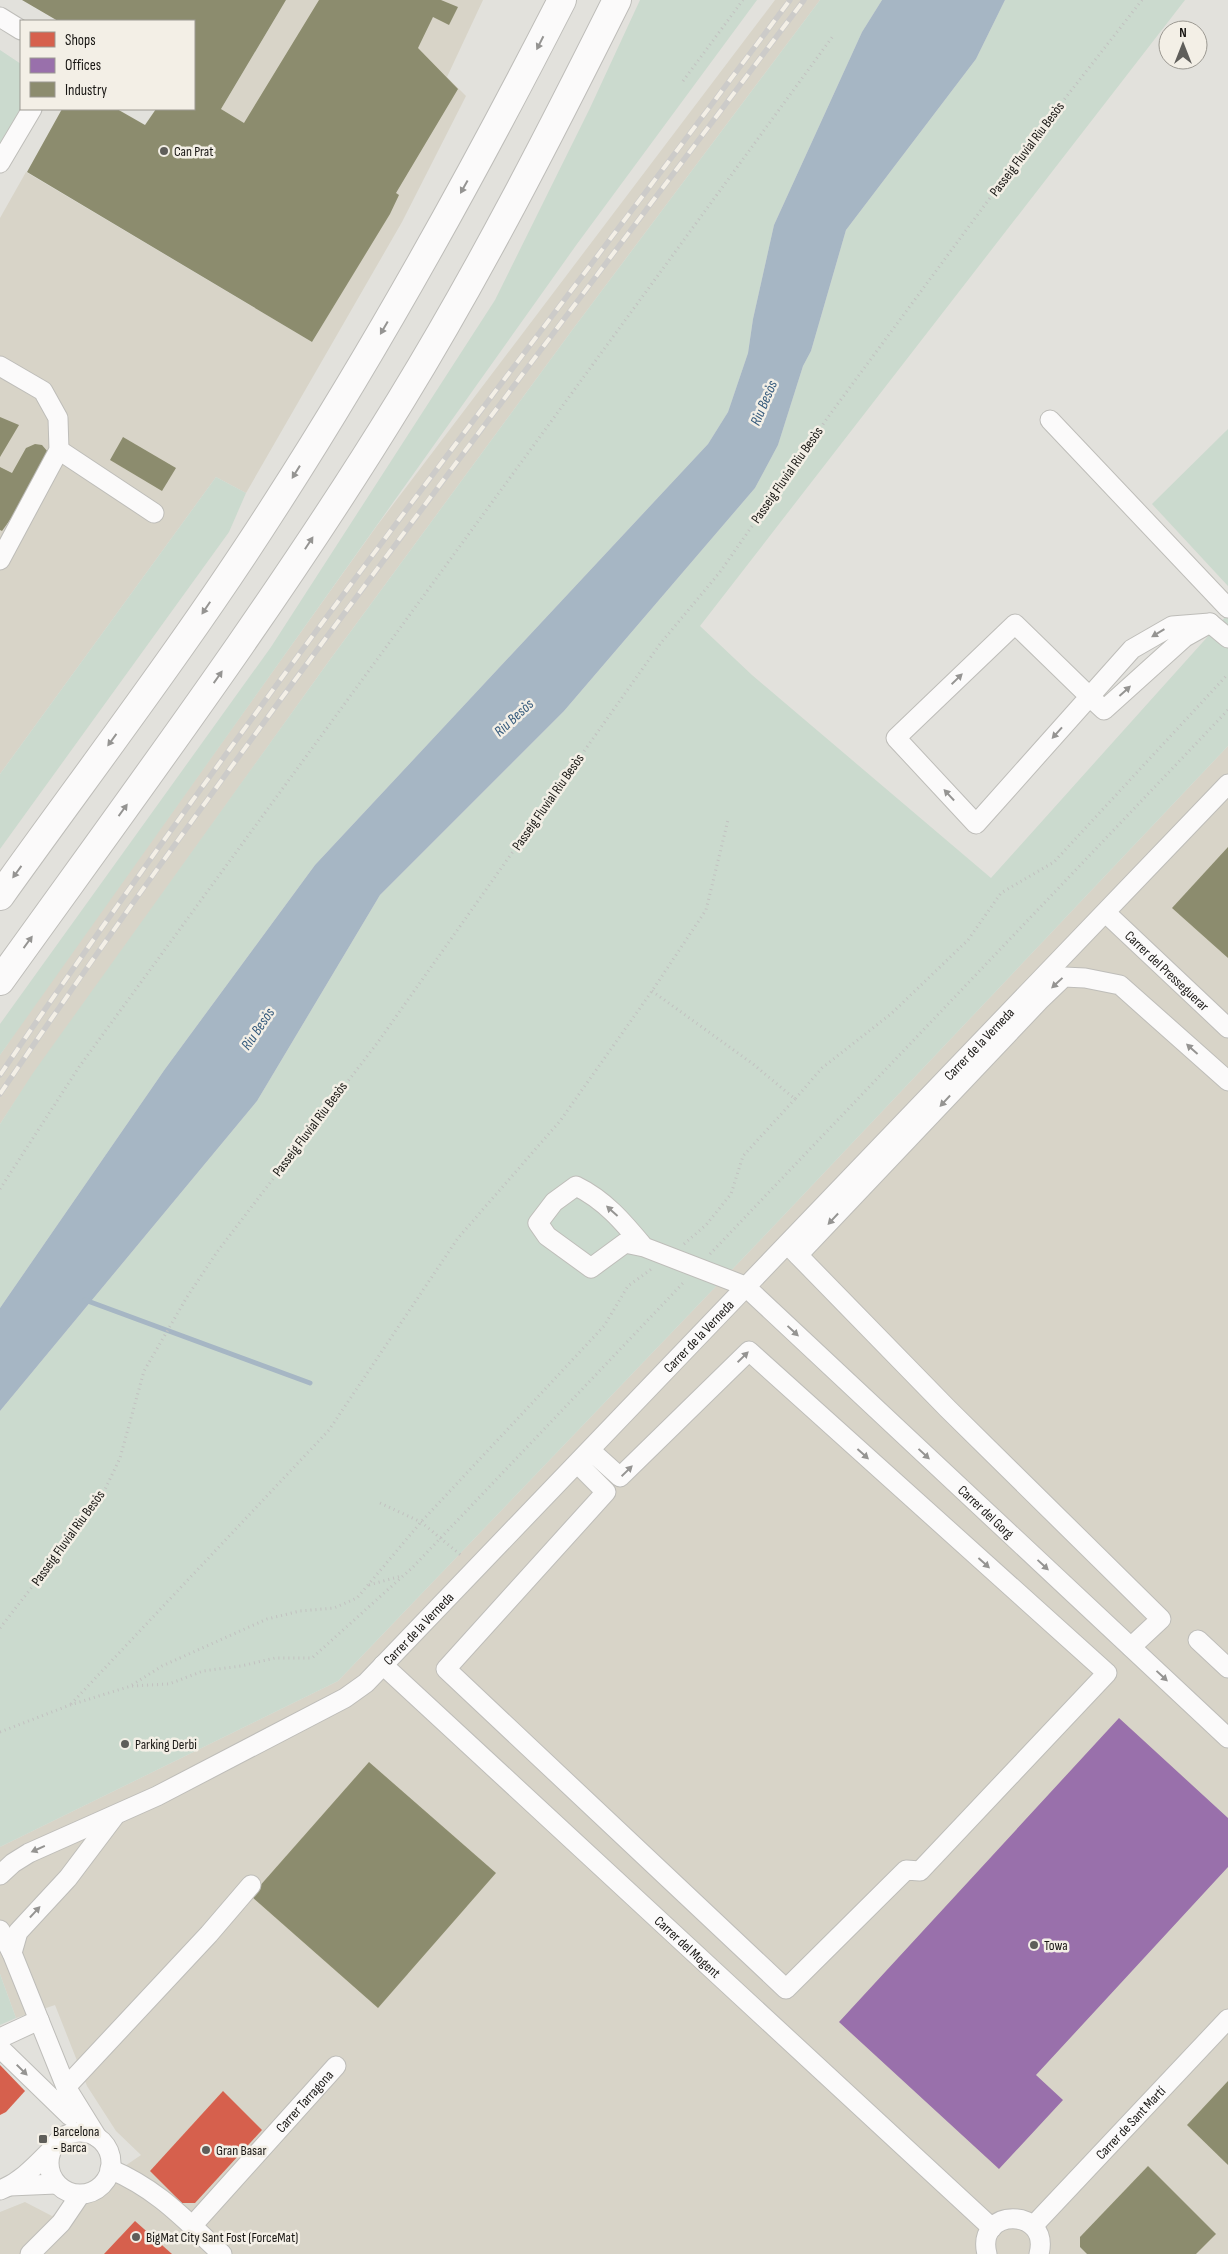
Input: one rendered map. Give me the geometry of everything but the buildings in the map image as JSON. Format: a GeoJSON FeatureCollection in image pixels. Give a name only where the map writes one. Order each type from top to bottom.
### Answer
{"type":"FeatureCollection","features":[{"type":"Feature","properties":{"kind":"highway"},"geometry":{"type":"LineString","coordinates":[[0,896],[204,612],[275,506],[375,345],[433,244],[490,141],[562,0]]}},
{"type":"Feature","properties":{"kind":"highway"},"geometry":{"type":"LineString","coordinates":[[0,981],[245,639],[392,415],[538,156],[617,0]]}},
{"type":"Feature","properties":{"kind":"street"},"geometry":{"type":"LineString","coordinates":[[0,17],[20,29]]}},
{"type":"Feature","properties":{"kind":"street"},"geometry":{"type":"LineString","coordinates":[[0,163],[31,110]]}},
{"type":"Feature","properties":{"kind":"street"},"geometry":{"type":"LineString","coordinates":[[0,366],[43,391],[58,418],[59,450],[0,560]]}},
{"type":"Feature","properties":{"kind":"street"},"geometry":{"type":"LineString","coordinates":[[1050,420],[1228,608]]}},
{"type":"Feature","properties":{"kind":"street"},"geometry":{"type":"LineString","coordinates":[[59,450],[154,513]]}},
{"type":"Feature","properties":{"kind":"street"},"geometry":{"type":"LineString","coordinates":[[1210,623],[1184,637],[1104,710],[1090,696],[1015,624],[896,738],[976,824],[1090,696],[1132,649],[1172,626],[1210,623],[1228,638]]}},
{"type":"Feature","properties":{"kind":"street","name":"Carrer de la Verneda"},"geometry":{"type":"LineString","coordinates":[[0,1875],[29,1852],[156,1796],[345,1698],[366,1683],[584,1457],[745,1286],[792,1249],[1228,784]]}},
{"type":"Feature","properties":{"kind":"street","name":"Carrer del Presseguerar"},"geometry":{"type":"LineString","coordinates":[[1106,913],[1228,1028]]}},
{"type":"Feature","properties":{"kind":"street"},"geometry":{"type":"LineString","coordinates":[[1131,1648],[1161,1619],[960,1422],[792,1249],[1064,977],[1085,978],[1120,985],[1228,1082]]}},
{"type":"Feature","properties":{"kind":"street"},"geometry":{"type":"LineString","coordinates":[[644,1247],[622,1220],[593,1194],[576,1186],[554,1202],[538,1223],[547,1236],[591,1268],[625,1243],[644,1247],[745,1286]]}},
{"type":"Feature","properties":{"kind":"street","name":"Carrer del Gorg"},"geometry":{"type":"LineString","coordinates":[[745,1286],[1228,1738]]}},
{"type":"Feature","properties":{"kind":"street"},"geometry":{"type":"LineString","coordinates":[[749,1351],[1107,1673],[920,1871],[906,1870],[786,1989],[446,1669],[606,1492],[584,1457],[620,1477],[749,1351]]}},
{"type":"Feature","properties":{"kind":"street"},"geometry":{"type":"LineString","coordinates":[[1198,1640],[1228,1668]]}},
{"type":"Feature","properties":{"kind":"street","name":"Carrer del Mogent"},"geometry":{"type":"LineString","coordinates":[[384,1665],[992,2228]]}},
{"type":"Feature","properties":{"kind":"street","name":"Carrer de la Verneda"},"geometry":{"type":"LineString","coordinates":[[12,1953],[18,1932],[68,1878],[115,1815]]}},
{"type":"Feature","properties":{"kind":"street"},"geometry":{"type":"LineString","coordinates":[[59,1840],[66,1844],[72,1852],[72,1864],[68,1878]]}},
{"type":"Feature","properties":{"kind":"street"},"geometry":{"type":"LineString","coordinates":[[5,2188],[28,2172],[52,2149],[70,2124],[66,2087],[210,1934],[251,1885]]}},
{"type":"Feature","properties":{"kind":"street"},"geometry":{"type":"LineString","coordinates":[[0,1930],[12,1953],[66,2087],[97,2137],[110,2154],[108,2176],[101,2187],[91,2193],[80,2195],[69,2193],[56,2184],[50,2174],[49,2160],[52,2149]]}},
{"type":"Feature","properties":{"kind":"street","name":"Carrer de Sant Martí"},"geometry":{"type":"LineString","coordinates":[[1033,2226],[1228,2019]]}},
{"type":"Feature","properties":{"kind":"street"},"geometry":{"type":"LineString","coordinates":[[0,2038],[39,2020]]}},
{"type":"Feature","properties":{"kind":"street"},"geometry":{"type":"LineString","coordinates":[[0,2048],[70,2124],[97,2137]]}},
{"type":"Feature","properties":{"kind":"street","name":"Carrer Tarragona"},"geometry":{"type":"LineString","coordinates":[[192,2226],[336,2066]]}},
{"type":"Feature","properties":{"kind":"street"},"geometry":{"type":"LineString","coordinates":[[110,2169],[148,2187],[168,2202],[222,2254]]}},
{"type":"Feature","properties":{"kind":"street"},"geometry":{"type":"LineString","coordinates":[[5,2188],[56,2184]]}},
{"type":"Feature","properties":{"kind":"street"},"geometry":{"type":"LineString","coordinates":[[30,2254],[61,2223],[80,2195]]}},
{"type":"Feature","properties":{"kind":"street"},"geometry":{"type":"LineString","coordinates":[[987,2254],[986,2242],[992,2228],[1000,2221],[1012,2218],[1021,2219],[1033,2226],[1040,2239],[1039,2254]]}},
{"type":"Feature","properties":{"kind":"path"},"geometry":{"type":"LineString","coordinates":[[683,81],[744,0]]}},
{"type":"Feature","properties":{"kind":"path","name":"Passeig Fluvial Riu Besòs"},"geometry":{"type":"LineString","coordinates":[[0,1628],[100,1500],[120,1458],[144,1370],[187,1297],[217,1252],[378,1042],[660,644],[720,572],[846,394],[1038,133],[1142,0]]}},
{"type":"Feature","properties":{"kind":"path"},"geometry":{"type":"LineString","coordinates":[[0,1189],[79,1067],[833,36]]}},
{"type":"Feature","properties":{"kind":"path"},"geometry":{"type":"LineString","coordinates":[[131,1686],[162,1666],[200,1647],[267,1619],[300,1611],[334,1608],[357,1598],[422,1522],[604,1326],[628,1286],[670,1257],[706,1225],[730,1194],[743,1156],[822,1068],[892,1013],[968,940],[1001,894],[1054,862],[1228,674]]}},
{"type":"Feature","properties":{"kind":"path"},"geometry":{"type":"LineString","coordinates":[[0,1732],[70,1705],[131,1686],[169,1684],[203,1671],[241,1666],[275,1658],[312,1658],[404,1575],[1228,710]]}},
{"type":"Feature","properties":{"kind":"path"},"geometry":{"type":"LineString","coordinates":[[70,1705],[329,1430],[458,1238],[560,1121],[652,991],[706,910],[728,820]]}},
{"type":"Feature","properties":{"kind":"path"},"geometry":{"type":"LineString","coordinates":[[652,991],[753,1064],[796,1098]]}},
{"type":"Feature","properties":{"kind":"path"},"geometry":{"type":"LineString","coordinates":[[380,1503],[422,1522],[477,1568]]}},
{"type":"Feature","properties":{"kind":"path"},"geometry":{"type":"LineString","coordinates":[[368,1586],[404,1575]]}},
{"type":"Feature","properties":{"kind":"shaded area"},"geometry":{"type":"Polygon","coordinates":[[[286,0],[483,0],[447,77],[466,96],[402,222],[246,493],[216,477],[0,774],[0,218],[26,172],[312,342],[389,214],[221,109],[286,0]]]}},
{"type":"Feature","properties":{"kind":"shaded area"},"geometry":{"type":"Polygon","coordinates":[[[775,0],[820,0],[573,329],[329,661],[34,1073],[0,1124],[0,1055],[28,1014],[376,527],[775,0]]]}},
{"type":"Feature","properties":{"kind":"shaded area"},"geometry":{"type":"Polygon","coordinates":[[[1228,746],[1228,2254],[0,2254],[0,2212],[25,2202],[52,2216],[141,2155],[116,2131],[87,2086],[55,2005],[16,2018],[0,1974],[0,1847],[338,1681],[769,1231],[1228,746]]]}},
{"type":"Feature","properties":{"kind":"green space"},"geometry":{"type":"Polygon","coordinates":[[[640,0],[757,0],[577,244],[0,1055],[0,1024],[271,647],[495,300],[590,108],[640,0]]]}},
{"type":"Feature","properties":{"kind":"green space"},"geometry":{"type":"Polygon","coordinates":[[[820,0],[882,0],[862,32],[774,225],[753,319],[748,353],[728,412],[708,444],[315,865],[165,1069],[0,1308],[0,1124],[33,1073],[329,661],[573,329],[820,0]]]}},
{"type":"Feature","properties":{"kind":"green space"},"geometry":{"type":"Polygon","coordinates":[[[1005,0],[1185,0],[1170,20],[1158,20],[1158,35],[700,626],[752,675],[991,878],[1228,614],[1228,746],[769,1231],[338,1681],[0,1847],[0,1411],[257,1101],[380,895],[564,711],[755,488],[778,445],[803,366],[811,351],[846,230],[976,59],[1005,0]]]}},
{"type":"Feature","properties":{"kind":"green space"},"geometry":{"type":"Polygon","coordinates":[[[0,50],[20,63],[20,110],[22,110],[0,148],[0,50]]]}},
{"type":"Feature","properties":{"kind":"green space"},"geometry":{"type":"Polygon","coordinates":[[[1228,429],[1228,586],[1152,504],[1228,429]]]}},
{"type":"Feature","properties":{"kind":"green space"},"geometry":{"type":"Polygon","coordinates":[[[216,477],[246,493],[229,532],[0,849],[0,774],[216,477]]]}},
{"type":"Feature","properties":{"kind":"green space"},"geometry":{"type":"Polygon","coordinates":[[[0,1974],[16,2018],[0,2025],[0,1974]]]}},
{"type":"Feature","properties":{"kind":"water","name":"Riu Besòs"},"geometry":{"type":"Polygon","coordinates":[[[882,0],[1005,0],[976,59],[846,230],[811,351],[803,366],[778,445],[755,488],[564,711],[380,895],[257,1101],[0,1411],[0,1308],[165,1069],[315,865],[708,444],[728,412],[748,353],[753,319],[774,225],[862,32],[882,0]]]}},
{"type":"Feature","properties":{"kind":"waterway"},"geometry":{"type":"LineString","coordinates":[[85,1300],[310,1383]]}},
{"type":"Feature","properties":{"kind":"railway"},"geometry":{"type":"LineString","coordinates":[[0,1075],[95,938],[290,667],[790,0]]}},
{"type":"Feature","properties":{"kind":"railway"},"geometry":{"type":"LineString","coordinates":[[0,1094],[196,815],[317,650],[804,0]]}},
{"type":"Feature","properties":{"kind":"place","name":"Can Prat"},"geometry":{"type":"Point","coordinates":[164,151]}},
{"type":"Feature","properties":{"kind":"place","name":"Parking Derbi"},"geometry":{"type":"Point","coordinates":[125,1744]}},
{"type":"Feature","properties":{"kind":"place","name":"Towa"},"geometry":{"type":"Point","coordinates":[1034,1945]}},
{"type":"Feature","properties":{"kind":"place","name":"Barcelona - Barca"},"geometry":{"type":"Point","coordinates":[43,2139]}},
{"type":"Feature","properties":{"kind":"place","name":"Gran Basar"},"geometry":{"type":"Point","coordinates":[206,2150]}},
{"type":"Feature","properties":{"kind":"place","name":"BigMat City Sant Fost (ForceMat)"},"geometry":{"type":"Point","coordinates":[136,2237]}}]}
